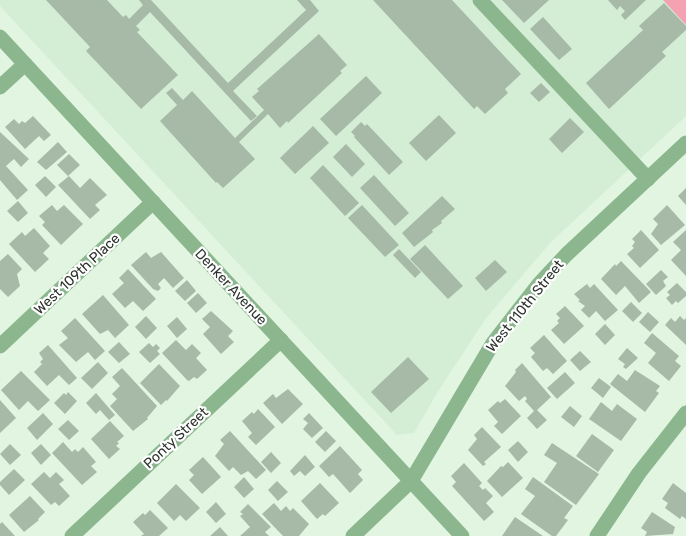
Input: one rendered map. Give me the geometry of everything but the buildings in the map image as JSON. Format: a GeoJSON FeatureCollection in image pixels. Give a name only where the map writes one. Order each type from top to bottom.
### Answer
{"type":"FeatureCollection","features":[{"type":"Feature","properties":{"kind":"street"},"geometry":{"type":"LineString","coordinates":[[480,0],[648,179]]}},
{"type":"Feature","properties":{"kind":"street","name":"Denker Avenue"},"geometry":{"type":"LineString","coordinates":[[0,37],[462,536]]}},
{"type":"Feature","properties":{"kind":"street"},"geometry":{"type":"LineString","coordinates":[[0,87],[25,64]]}},
{"type":"Feature","properties":{"kind":"street","name":"West 110th Street"},"geometry":{"type":"LineString","coordinates":[[353,536],[411,481],[476,370],[517,311],[567,254],[686,143]]}},
{"type":"Feature","properties":{"kind":"street","name":"West 109th Place"},"geometry":{"type":"LineString","coordinates":[[0,346],[153,202]]}},
{"type":"Feature","properties":{"kind":"street","name":"Ponty Street"},"geometry":{"type":"LineString","coordinates":[[72,536],[281,340]]}},
{"type":"Feature","properties":{"kind":"street"},"geometry":{"type":"LineString","coordinates":[[596,536],[639,473],[686,413]]}},
{"type":"Feature","properties":{"kind":"shaded area"},"geometry":{"type":"Polygon","coordinates":[[[0,0],[686,0],[686,116],[550,243],[486,318],[437,393],[414,433],[397,435],[0,6],[0,0]]]}},
{"type":"Feature","properties":{"kind":"shaded area"},"geometry":{"type":"Polygon","coordinates":[[[663,0],[686,0],[686,25],[663,0]]]}}]}
